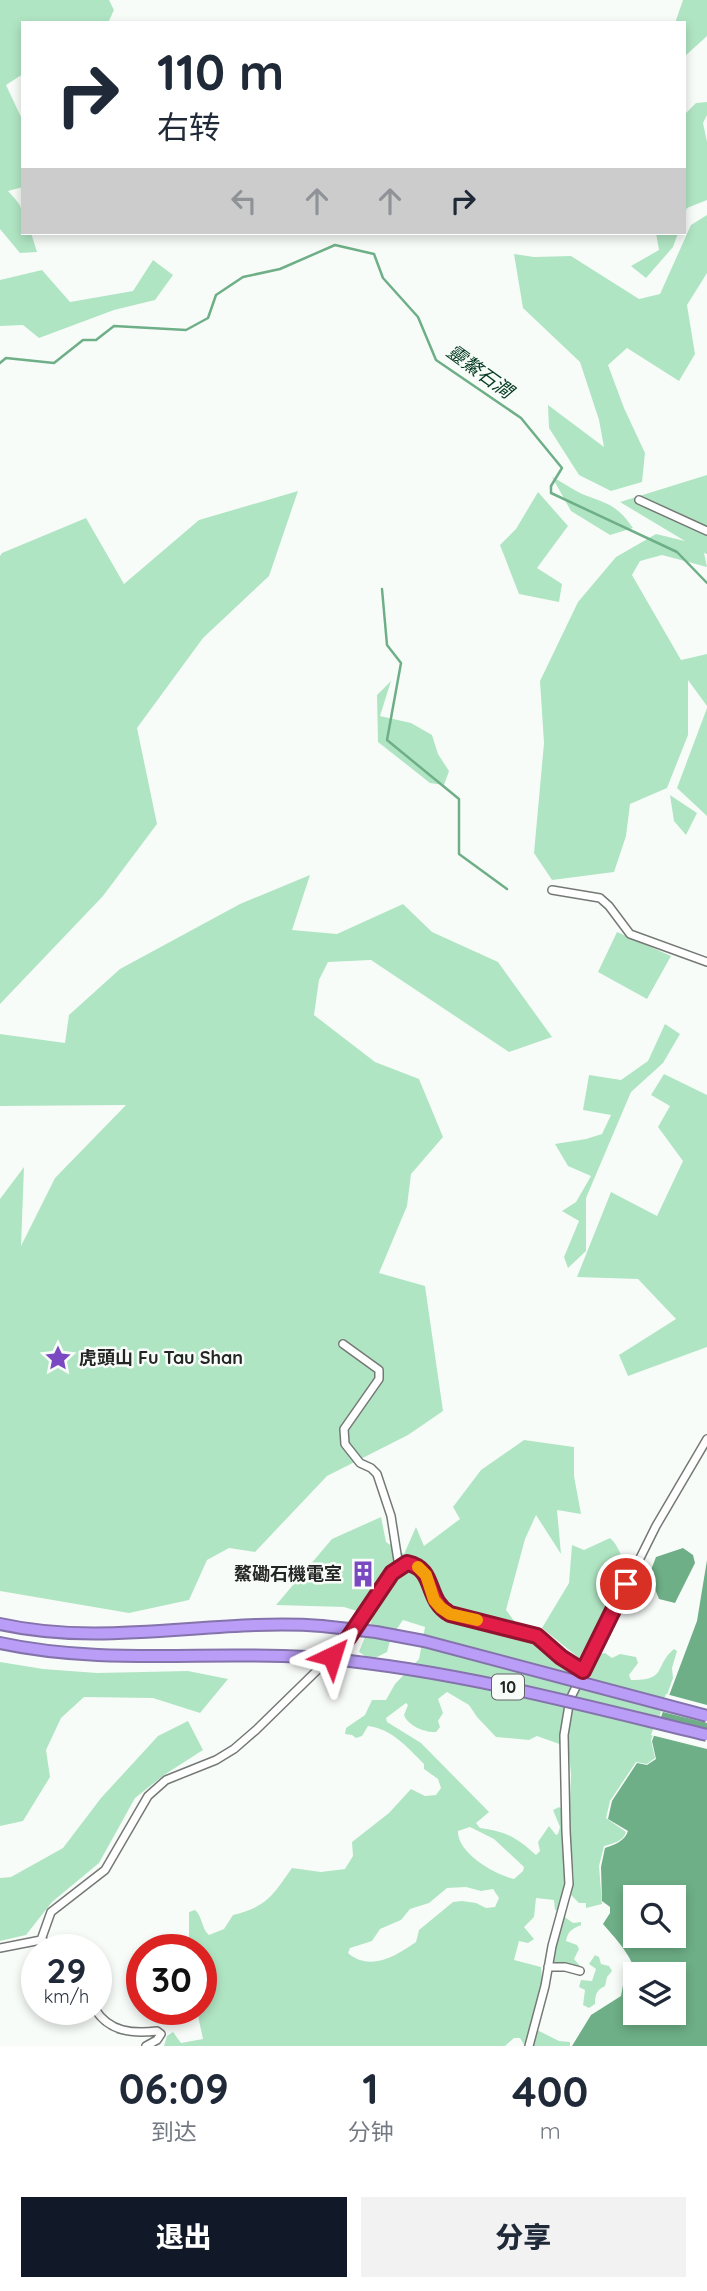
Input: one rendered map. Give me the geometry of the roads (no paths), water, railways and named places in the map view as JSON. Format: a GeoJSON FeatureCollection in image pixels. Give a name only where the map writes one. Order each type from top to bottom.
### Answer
{"type":"FeatureCollection","features":[{"type":"Feature","properties":{"kind":"highway","name":"10"},"geometry":{"type":"LineString","coordinates":[[3,1624],[59,1633],[100,1635],[262,1624],[322,1626],[376,1632],[424,1641],[707,1716]]}},
{"type":"Feature","properties":{"kind":"highway","name":"10"},"geometry":{"type":"LineString","coordinates":[[0,1643],[85,1655],[306,1657],[372,1663],[471,1679],[707,1735]]}},
{"type":"Feature","properties":{"kind":"street"},"geometry":{"type":"LineString","coordinates":[[639,500],[707,531]]}},
{"type":"Feature","properties":{"kind":"street"},"geometry":{"type":"LineString","coordinates":[[552,890],[600,898],[609,905],[630,934],[707,962]]}},
{"type":"Feature","properties":{"kind":"street"},"geometry":{"type":"LineString","coordinates":[[343,1344],[379,1370],[379,1379],[344,1429],[345,1444],[360,1464],[371,1468],[377,1474],[391,1516],[399,1567]]}},
{"type":"Feature","properties":{"kind":"street"},"geometry":{"type":"LineString","coordinates":[[529,2046],[569,1884],[565,1719],[570,1699],[656,1526],[707,1439]]}},
{"type":"Feature","properties":{"kind":"street"},"geometry":{"type":"LineString","coordinates":[[43,1934],[51,1912],[105,1870],[148,1796],[156,1787],[166,1780],[216,1760],[256,1730],[342,1646],[392,1573],[407,1563],[416,1565],[426,1575],[434,1600],[450,1614],[537,1636],[561,1657],[583,1671]]}},
{"type":"Feature","properties":{"kind":"street"},"geometry":{"type":"LineString","coordinates":[[0,1948],[21,1944]]}},
{"type":"Feature","properties":{"kind":"street"},"geometry":{"type":"LineString","coordinates":[[548,1967],[565,1967],[580,1971]]}},
{"type":"Feature","properties":{"kind":"street"},"geometry":{"type":"LineString","coordinates":[[110,2025],[136,2033],[157,2031],[161,2034],[157,2040],[146,2046]]}},
{"type":"Feature","properties":{"kind":"waterway","name":"靈鰲石澗"},"geometry":{"type":"LineString","coordinates":[[0,363],[6,358],[54,363],[83,340],[96,340],[114,326],[186,330],[208,318],[216,295],[243,277],[280,269],[335,245],[374,254],[383,278],[418,317],[436,360],[521,418],[562,468],[551,486],[551,493],[677,552],[707,583]]}},
{"type":"Feature","properties":{"kind":"waterway"},"geometry":{"type":"LineString","coordinates":[[382,589],[387,645],[401,663],[387,740],[459,799],[459,854],[507,889]]}},
{"type":"Feature","properties":{"kind":"place","name":"虎頭山 Fu Tau Shan"},"geometry":{"type":"Point","coordinates":[58,1358]}},
{"type":"Feature","properties":{"kind":"place","name":"鰲磡石機電室"},"geometry":{"type":"Point","coordinates":[363,1574]}}]}
